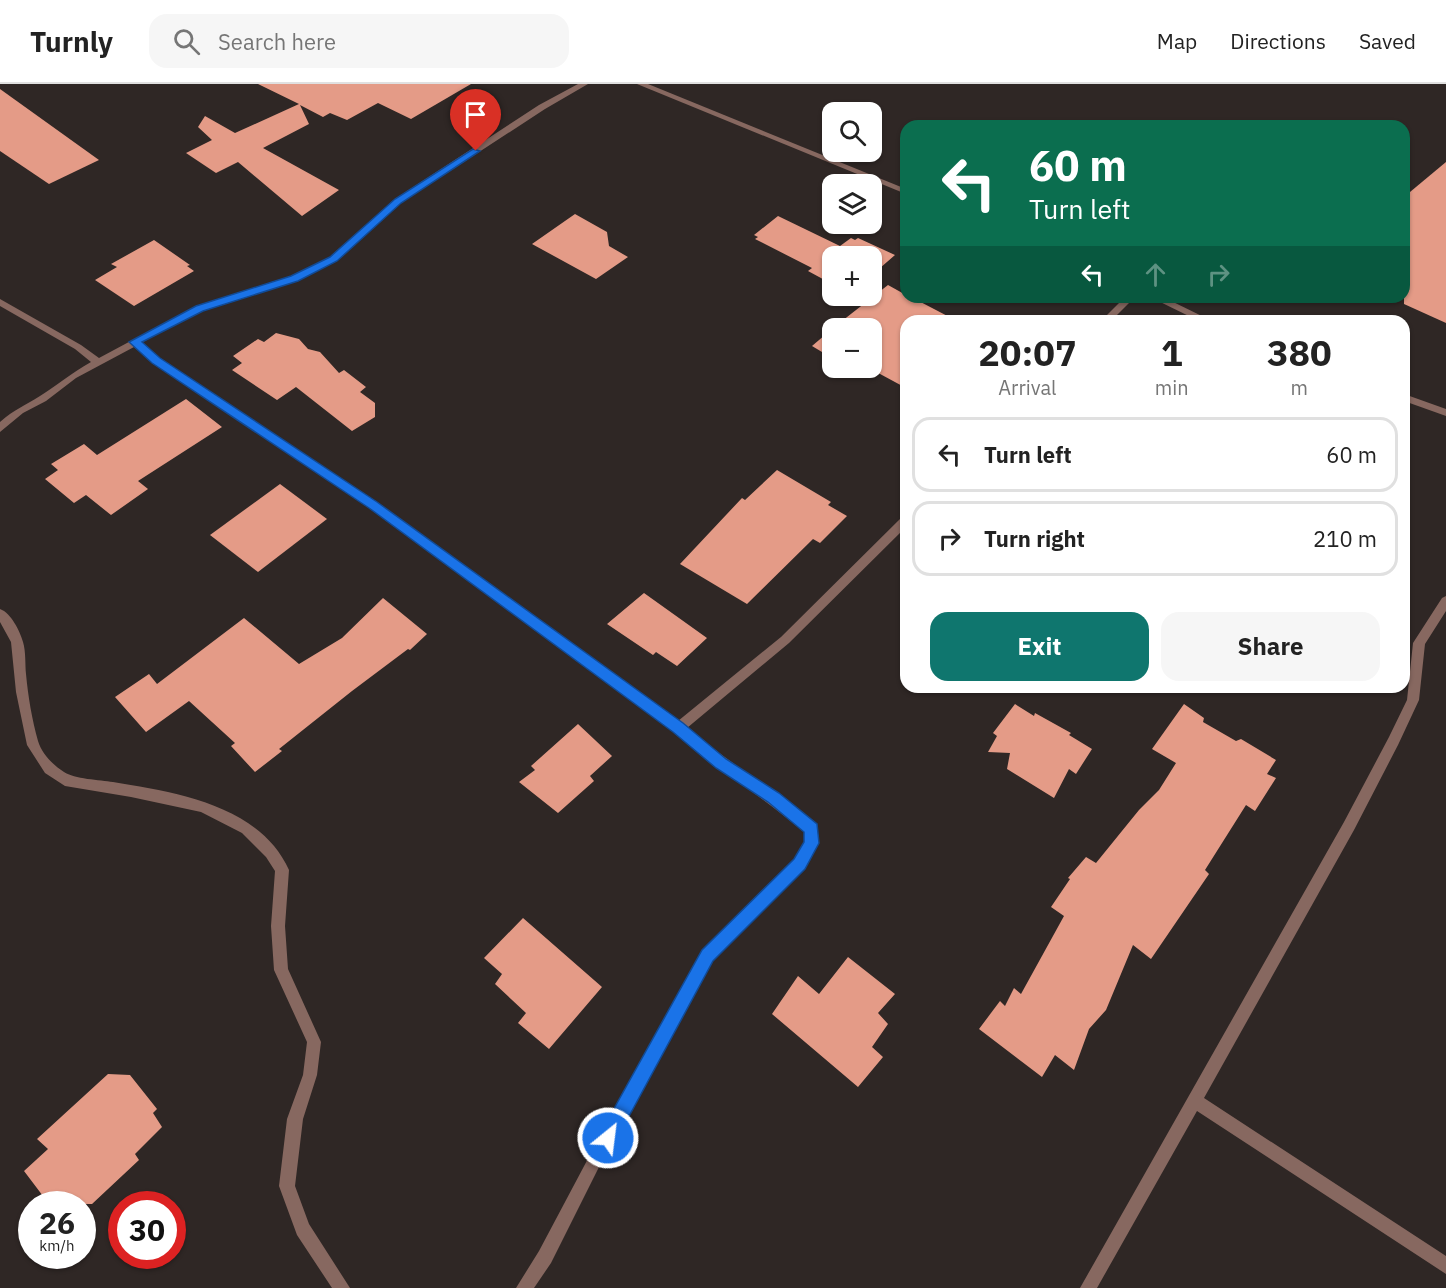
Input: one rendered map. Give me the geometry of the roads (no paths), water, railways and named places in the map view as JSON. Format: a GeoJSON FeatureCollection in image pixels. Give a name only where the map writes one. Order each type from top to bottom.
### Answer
{"type":"FeatureCollection","features":[{"type":"Feature","properties":{"kind":"street"},"geometry":{"type":"LineString","coordinates":[[0,428],[19,411],[43,399],[73,376],[200,308],[295,278],[333,259],[398,201],[542,107],[584,84]]}},
{"type":"Feature","properties":{"kind":"street"},"geometry":{"type":"LineString","coordinates":[[641,84],[900,190]]}},
{"type":"Feature","properties":{"kind":"street"},"geometry":{"type":"LineString","coordinates":[[0,302],[78,346],[98,362]]}},
{"type":"Feature","properties":{"kind":"street"},"geometry":{"type":"LineString","coordinates":[[1112,315],[1124,303]]}},
{"type":"Feature","properties":{"kind":"street"},"geometry":{"type":"LineString","coordinates":[[1168,303],[1194,315]]}},
{"type":"Feature","properties":{"kind":"street"},"geometry":{"type":"LineString","coordinates":[[134,342],[156,360],[373,505],[812,829],[811,843],[800,864],[708,955],[596,1158],[545,1257],[524,1288]]}},
{"type":"Feature","properties":{"kind":"street"},"geometry":{"type":"LineString","coordinates":[[1410,399],[1446,413]]}},
{"type":"Feature","properties":{"kind":"street"},"geometry":{"type":"LineString","coordinates":[[678,728],[785,640],[900,526]]}},
{"type":"Feature","properties":{"kind":"street"},"geometry":{"type":"LineString","coordinates":[[1088,1288],[1349,826],[1394,741],[1413,700],[1419,643],[1446,601]]}},
{"type":"Feature","properties":{"kind":"street"},"geometry":{"type":"LineString","coordinates":[[0,614],[9,625],[17,642],[22,692],[33,745],[49,769],[65,780],[131,791],[203,807],[247,829],[271,853],[282,870],[278,926],[281,970],[314,1042],[310,1075],[295,1119],[287,1186],[303,1228],[342,1288]]}},
{"type":"Feature","properties":{"kind":"street"},"geometry":{"type":"LineString","coordinates":[[1194,1100],[1446,1266]]}}]}
